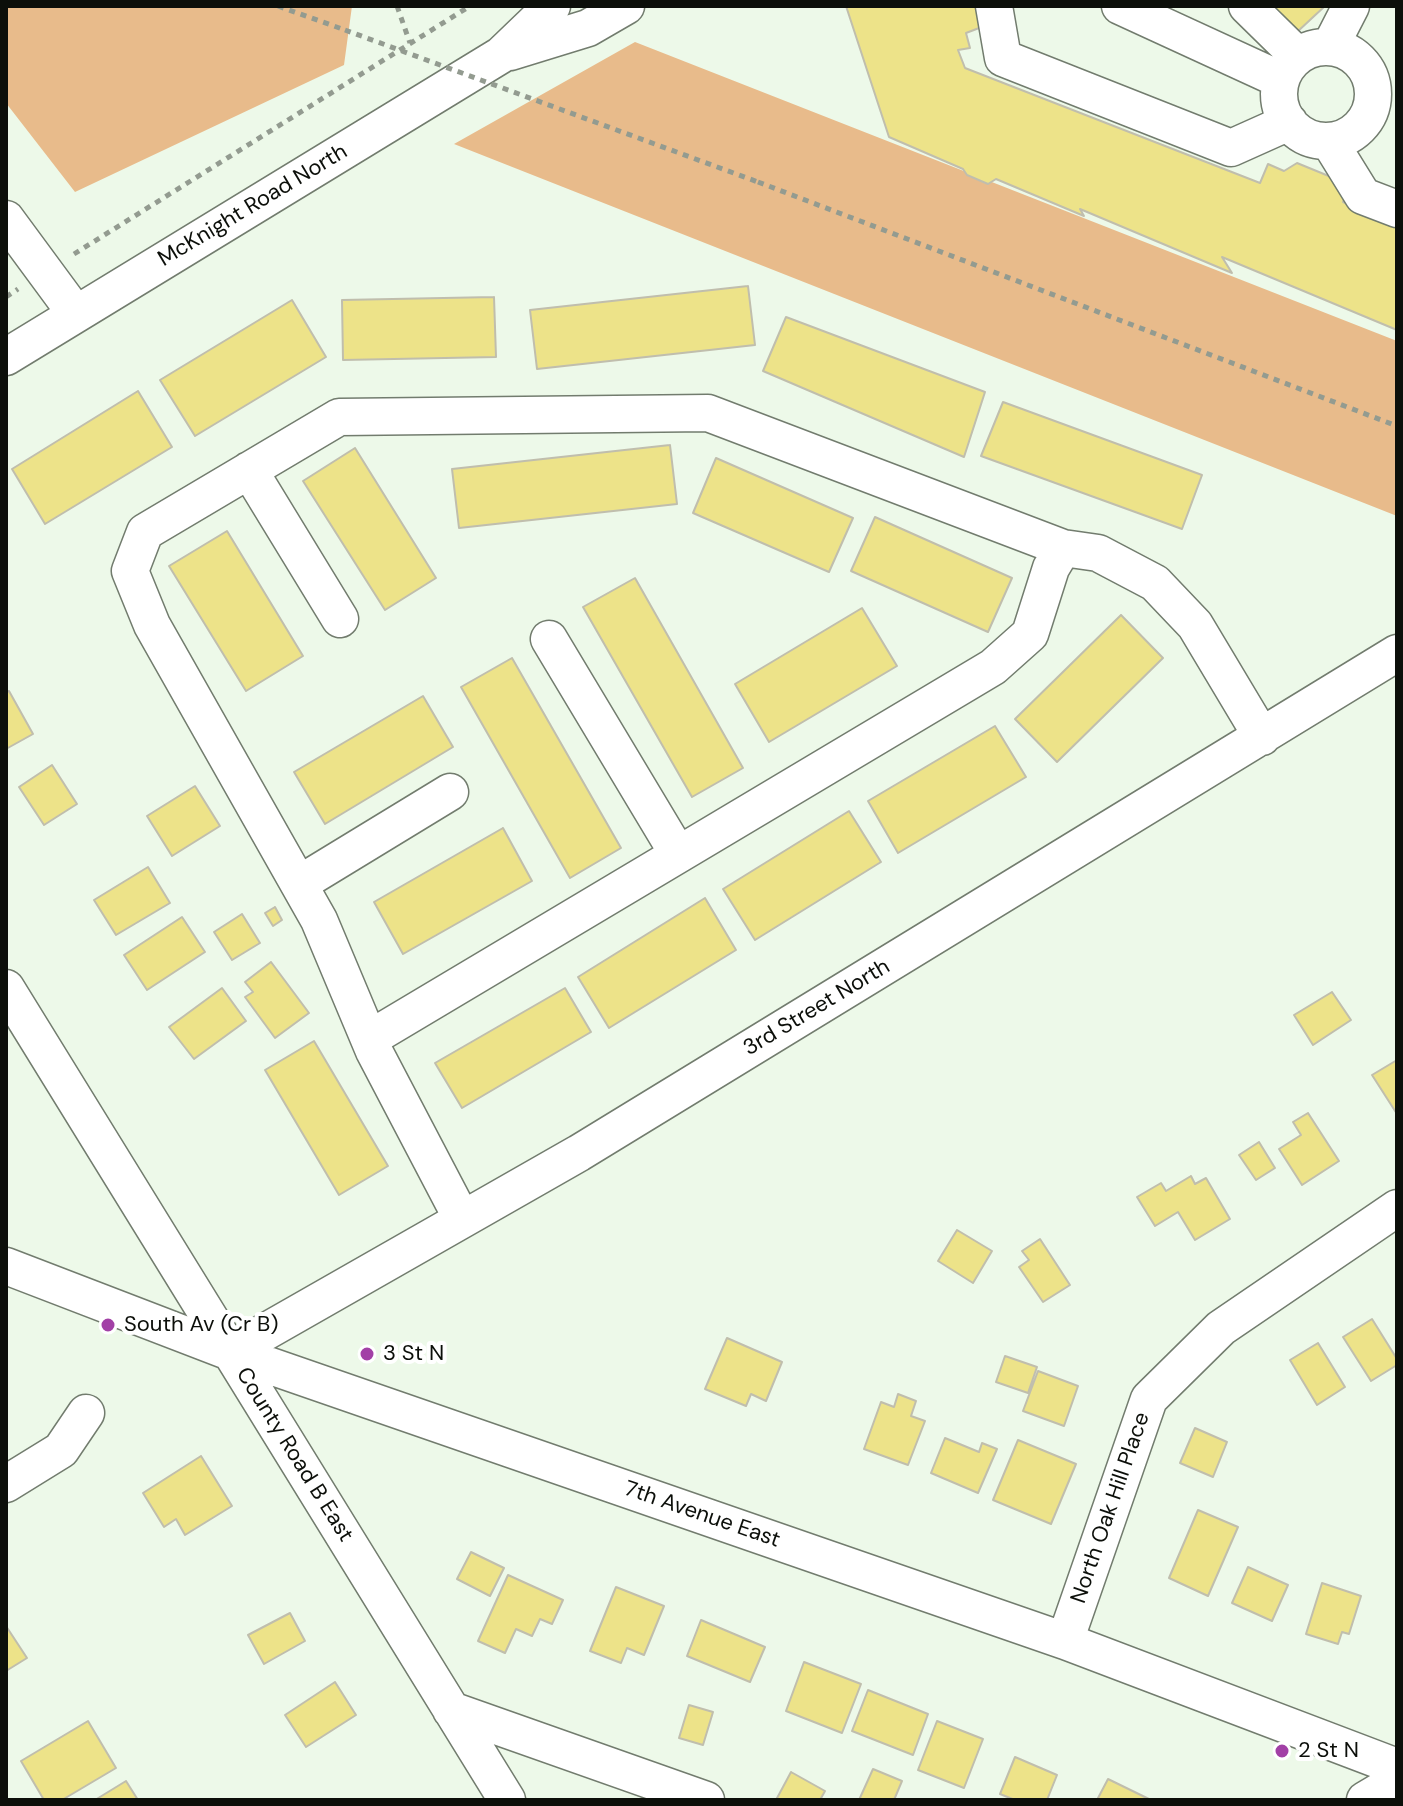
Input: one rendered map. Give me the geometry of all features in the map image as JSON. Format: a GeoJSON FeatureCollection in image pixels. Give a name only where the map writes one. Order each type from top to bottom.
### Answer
{"type":"FeatureCollection","features":[{"type":"Feature","properties":{"kind":"street","name":"McKnight Road North"},"geometry":{"type":"LineString","coordinates":[[6,357],[501,55],[552,6]]}},
{"type":"Feature","properties":{"kind":"street","name":"McKnight Road North"},"geometry":{"type":"LineString","coordinates":[[501,55],[588,28],[626,6]]}},
{"type":"Feature","properties":{"kind":"street"},"geometry":{"type":"LineString","coordinates":[[994,6],[1003,58],[1231,148],[1289,122]]}},
{"type":"Feature","properties":{"kind":"street"},"geometry":{"type":"LineString","coordinates":[[1120,6],[1303,61],[1341,49],[1355,56],[1366,68],[1385,104],[1368,115],[1359,128],[1345,138],[1329,141],[1299,133],[1282,109],[1279,94],[1303,61],[1351,6]]}},
{"type":"Feature","properties":{"kind":"street"},"geometry":{"type":"LineString","coordinates":[[1247,6],[1303,61]]}},
{"type":"Feature","properties":{"kind":"street"},"geometry":{"type":"LineString","coordinates":[[1329,141],[1363,196],[1397,209]]}},
{"type":"Feature","properties":{"kind":"street"},"geometry":{"type":"LineString","coordinates":[[6,219],[76,314]]}},
{"type":"Feature","properties":{"kind":"street"},"geometry":{"type":"LineString","coordinates":[[462,1219],[369,1039],[319,920],[152,625],[130,571],[145,532],[339,417],[708,413],[1063,548],[1098,553],[1155,583],[1195,625],[1262,737]]}},
{"type":"Feature","properties":{"kind":"street"},"geometry":{"type":"LineString","coordinates":[[249,470],[340,619]]}},
{"type":"Feature","properties":{"kind":"street"},"geometry":{"type":"LineString","coordinates":[[369,1039],[993,667],[1030,634],[1051,568],[1063,548]]}},
{"type":"Feature","properties":{"kind":"street"},"geometry":{"type":"LineString","coordinates":[[549,639],[678,854]]}},
{"type":"Feature","properties":{"kind":"street","name":"3rd Street North"},"geometry":{"type":"LineString","coordinates":[[230,1352],[593,1145],[1397,653]]}},
{"type":"Feature","properties":{"kind":"street"},"geometry":{"type":"LineString","coordinates":[[299,884],[450,792]]}},
{"type":"Feature","properties":{"kind":"street","name":"County Road B East"},"geometry":{"type":"LineString","coordinates":[[6,988],[507,1800]]}},
{"type":"Feature","properties":{"kind":"street","name":"North Oak Hill Place"},"geometry":{"type":"LineString","coordinates":[[1065,1641],[1149,1399],[1221,1328],[1397,1208]]}},
{"type":"Feature","properties":{"kind":"street","name":"7th Avenue East"},"geometry":{"type":"LineString","coordinates":[[6,1266],[230,1352],[1065,1641],[1397,1767]]}},
{"type":"Feature","properties":{"kind":"street"},"geometry":{"type":"LineString","coordinates":[[6,1484],[61,1450],[86,1413]]}},
{"type":"Feature","properties":{"kind":"street"},"geometry":{"type":"LineString","coordinates":[[451,1710],[706,1800]]}},
{"type":"Feature","properties":{"kind":"street"},"geometry":{"type":"LineString","coordinates":[[1365,1800],[1397,1781]]}},
{"type":"Feature","properties":{"kind":"path"},"geometry":{"type":"LineString","coordinates":[[278,6],[758,182],[1397,426]]}},
{"type":"Feature","properties":{"kind":"path"},"geometry":{"type":"LineString","coordinates":[[397,6],[410,43]]}},
{"type":"Feature","properties":{"kind":"path"},"geometry":{"type":"LineString","coordinates":[[6,297],[470,6]]}},
{"type":"Feature","properties":{"kind":"shaded area"},"geometry":{"type":"Polygon","coordinates":[[[6,6],[352,6],[344,65],[75,192],[6,103],[6,6]]]}},
{"type":"Feature","properties":{"kind":"shaded area"},"geometry":{"type":"Polygon","coordinates":[[[635,42],[1397,341],[1397,516],[454,144],[635,42]]]}},
{"type":"Feature","properties":{"kind":"building"},"geometry":{"type":"Polygon","coordinates":[[[846,6],[981,6],[987,25],[966,33],[970,48],[958,50],[965,68],[1260,183],[1268,164],[1284,171],[1297,163],[1336,179],[1346,195],[1343,202],[1397,225],[1397,330],[1222,257],[1232,273],[1080,209],[1084,216],[996,179],[988,184],[967,175],[963,169],[889,137],[846,6]]]}},
{"type":"Feature","properties":{"kind":"building"},"geometry":{"type":"Polygon","coordinates":[[[1271,6],[1325,6],[1296,33],[1271,6]]]}},
{"type":"Feature","properties":{"kind":"building"},"geometry":{"type":"Polygon","coordinates":[[[748,286],[755,345],[537,369],[530,310],[748,286]]]}},
{"type":"Feature","properties":{"kind":"building"},"geometry":{"type":"Polygon","coordinates":[[[494,297],[496,357],[343,360],[342,300],[494,297]]]}},
{"type":"Feature","properties":{"kind":"building"},"geometry":{"type":"Polygon","coordinates":[[[292,300],[326,357],[195,436],[160,380],[292,300]]]}},
{"type":"Feature","properties":{"kind":"building"},"geometry":{"type":"Polygon","coordinates":[[[786,317],[985,392],[964,457],[763,371],[786,317]]]}},
{"type":"Feature","properties":{"kind":"building"},"geometry":{"type":"Polygon","coordinates":[[[138,391],[172,447],[45,524],[12,469],[138,391]]]}},
{"type":"Feature","properties":{"kind":"building"},"geometry":{"type":"Polygon","coordinates":[[[1003,402],[1202,475],[1182,529],[981,456],[1003,402]]]}},
{"type":"Feature","properties":{"kind":"building"},"geometry":{"type":"Polygon","coordinates":[[[670,445],[677,504],[459,528],[452,469],[670,445]]]}},
{"type":"Feature","properties":{"kind":"building"},"geometry":{"type":"Polygon","coordinates":[[[355,448],[436,578],[385,610],[303,481],[355,448]]]}},
{"type":"Feature","properties":{"kind":"building"},"geometry":{"type":"Polygon","coordinates":[[[716,458],[853,518],[829,572],[693,513],[716,458]]]}},
{"type":"Feature","properties":{"kind":"building"},"geometry":{"type":"Polygon","coordinates":[[[875,517],[1012,578],[988,632],[851,571],[875,517]]]}},
{"type":"Feature","properties":{"kind":"building"},"geometry":{"type":"Polygon","coordinates":[[[227,531],[303,656],[246,691],[169,566],[227,531]]]}},
{"type":"Feature","properties":{"kind":"building"},"geometry":{"type":"Polygon","coordinates":[[[635,578],[743,768],[692,797],[583,607],[635,578]]]}},
{"type":"Feature","properties":{"kind":"building"},"geometry":{"type":"Polygon","coordinates":[[[862,608],[897,666],[769,742],[735,684],[862,608]]]}},
{"type":"Feature","properties":{"kind":"building"},"geometry":{"type":"Polygon","coordinates":[[[1121,615],[1163,658],[1057,762],[1015,719],[1121,615]]]}},
{"type":"Feature","properties":{"kind":"building"},"geometry":{"type":"Polygon","coordinates":[[[512,658],[621,848],[570,878],[461,687],[512,658]]]}},
{"type":"Feature","properties":{"kind":"building"},"geometry":{"type":"Polygon","coordinates":[[[9,691],[33,734],[6,749],[6,692],[9,691]]]}},
{"type":"Feature","properties":{"kind":"building"},"geometry":{"type":"Polygon","coordinates":[[[423,696],[453,747],[325,824],[294,772],[423,696]]]}},
{"type":"Feature","properties":{"kind":"building"},"geometry":{"type":"Polygon","coordinates":[[[995,726],[1026,777],[898,853],[868,801],[995,726]]]}},
{"type":"Feature","properties":{"kind":"building"},"geometry":{"type":"Polygon","coordinates":[[[52,765],[77,804],[44,825],[19,787],[52,765]]]}},
{"type":"Feature","properties":{"kind":"building"},"geometry":{"type":"Polygon","coordinates":[[[195,786],[220,826],[172,856],[147,816],[195,786]]]}},
{"type":"Feature","properties":{"kind":"building"},"geometry":{"type":"Polygon","coordinates":[[[849,811],[881,862],[755,940],[723,889],[849,811]]]}},
{"type":"Feature","properties":{"kind":"building"},"geometry":{"type":"Polygon","coordinates":[[[503,828],[532,881],[403,954],[374,902],[503,828]]]}},
{"type":"Feature","properties":{"kind":"building"},"geometry":{"type":"Polygon","coordinates":[[[148,867],[170,903],[116,935],[94,900],[148,867]]]}},
{"type":"Feature","properties":{"kind":"building"},"geometry":{"type":"Polygon","coordinates":[[[705,898],[736,950],[609,1028],[578,977],[705,898]]]}},
{"type":"Feature","properties":{"kind":"building"},"geometry":{"type":"Polygon","coordinates":[[[275,907],[282,920],[273,926],[265,913],[275,907]]]}},
{"type":"Feature","properties":{"kind":"building"},"geometry":{"type":"Polygon","coordinates":[[[242,914],[260,943],[232,960],[214,932],[242,914]]]}},
{"type":"Feature","properties":{"kind":"building"},"geometry":{"type":"Polygon","coordinates":[[[182,917],[205,952],[147,990],[124,955],[182,917]]]}},
{"type":"Feature","properties":{"kind":"building"},"geometry":{"type":"Polygon","coordinates":[[[271,962],[309,1013],[275,1038],[245,997],[253,992],[245,982],[271,962]]]}},
{"type":"Feature","properties":{"kind":"building"},"geometry":{"type":"Polygon","coordinates":[[[222,988],[246,1021],[194,1059],[169,1027],[222,988]]]}},
{"type":"Feature","properties":{"kind":"building"},"geometry":{"type":"Polygon","coordinates":[[[565,988],[591,1032],[462,1108],[435,1063],[565,988]]]}},
{"type":"Feature","properties":{"kind":"building"},"geometry":{"type":"Polygon","coordinates":[[[1332,992],[1351,1020],[1313,1045],[1294,1015],[1332,992]]]}},
{"type":"Feature","properties":{"kind":"building"},"geometry":{"type":"Polygon","coordinates":[[[314,1041],[388,1166],[339,1195],[265,1070],[314,1041]]]}},
{"type":"Feature","properties":{"kind":"building"},"geometry":{"type":"Polygon","coordinates":[[[1397,1060],[1397,1114],[1372,1075],[1397,1060]]]}},
{"type":"Feature","properties":{"kind":"building"},"geometry":{"type":"Polygon","coordinates":[[[1308,1113],[1339,1161],[1302,1185],[1279,1149],[1301,1135],[1293,1122],[1308,1113]]]}},
{"type":"Feature","properties":{"kind":"building"},"geometry":{"type":"Polygon","coordinates":[[[1259,1142],[1275,1168],[1256,1180],[1239,1155],[1259,1142]]]}},
{"type":"Feature","properties":{"kind":"building"},"geometry":{"type":"Polygon","coordinates":[[[1191,1176],[1195,1184],[1206,1178],[1230,1219],[1195,1240],[1178,1212],[1155,1226],[1137,1197],[1161,1183],[1166,1191],[1191,1176]]]}},
{"type":"Feature","properties":{"kind":"building"},"geometry":{"type":"Polygon","coordinates":[[[957,1230],[992,1251],[973,1283],[938,1261],[957,1230]]]}},
{"type":"Feature","properties":{"kind":"building"},"geometry":{"type":"Polygon","coordinates":[[[1040,1239],[1070,1285],[1043,1302],[1019,1267],[1029,1260],[1022,1251],[1040,1239]]]}},
{"type":"Feature","properties":{"kind":"building"},"geometry":{"type":"Polygon","coordinates":[[[1372,1319],[1397,1359],[1397,1365],[1371,1381],[1343,1337],[1372,1319]]]}},
{"type":"Feature","properties":{"kind":"building"},"geometry":{"type":"Polygon","coordinates":[[[727,1338],[782,1362],[766,1401],[751,1394],[746,1406],[705,1389],[727,1338]]]}},
{"type":"Feature","properties":{"kind":"building"},"geometry":{"type":"Polygon","coordinates":[[[1318,1343],[1345,1387],[1317,1405],[1290,1360],[1318,1343]]]}},
{"type":"Feature","properties":{"kind":"building"},"geometry":{"type":"Polygon","coordinates":[[[1005,1356],[1037,1367],[1028,1393],[996,1382],[1005,1356]]]}},
{"type":"Feature","properties":{"kind":"building"},"geometry":{"type":"Polygon","coordinates":[[[1038,1371],[1078,1386],[1064,1426],[1023,1411],[1038,1371]]]}},
{"type":"Feature","properties":{"kind":"building"},"geometry":{"type":"Polygon","coordinates":[[[898,1394],[916,1401],[911,1416],[925,1421],[908,1465],[864,1449],[881,1402],[894,1407],[898,1394]]]}},
{"type":"Feature","properties":{"kind":"building"},"geometry":{"type":"Polygon","coordinates":[[[1195,1428],[1227,1442],[1213,1477],[1180,1463],[1195,1428]]]}},
{"type":"Feature","properties":{"kind":"building"},"geometry":{"type":"Polygon","coordinates":[[[945,1438],[979,1452],[982,1443],[997,1449],[978,1493],[931,1473],[945,1438]]]}},
{"type":"Feature","properties":{"kind":"building"},"geometry":{"type":"Polygon","coordinates":[[[1018,1440],[1076,1464],[1051,1524],[993,1500],[1018,1440]]]}},
{"type":"Feature","properties":{"kind":"building"},"geometry":{"type":"Polygon","coordinates":[[[201,1456],[232,1506],[185,1535],[176,1519],[164,1527],[143,1493],[201,1456]]]}},
{"type":"Feature","properties":{"kind":"building"},"geometry":{"type":"Polygon","coordinates":[[[1198,1510],[1238,1527],[1208,1596],[1169,1578],[1198,1510]]]}},
{"type":"Feature","properties":{"kind":"building"},"geometry":{"type":"Polygon","coordinates":[[[471,1552],[504,1568],[490,1596],[457,1579],[471,1552]]]}},
{"type":"Feature","properties":{"kind":"building"},"geometry":{"type":"Polygon","coordinates":[[[1248,1567],[1288,1585],[1272,1621],[1232,1603],[1248,1567]]]}},
{"type":"Feature","properties":{"kind":"building"},"geometry":{"type":"Polygon","coordinates":[[[508,1575],[563,1600],[552,1624],[540,1619],[532,1636],[516,1629],[505,1653],[478,1641],[508,1575]]]}},
{"type":"Feature","properties":{"kind":"building"},"geometry":{"type":"Polygon","coordinates":[[[1322,1583],[1361,1596],[1349,1634],[1342,1632],[1338,1644],[1306,1634],[1322,1583]]]}},
{"type":"Feature","properties":{"kind":"building"},"geometry":{"type":"Polygon","coordinates":[[[616,1587],[664,1606],[644,1655],[627,1648],[621,1663],[590,1651],[616,1587]]]}},
{"type":"Feature","properties":{"kind":"building"},"geometry":{"type":"Polygon","coordinates":[[[290,1613],[305,1641],[264,1664],[248,1635],[290,1613]]]}},
{"type":"Feature","properties":{"kind":"building"},"geometry":{"type":"Polygon","coordinates":[[[701,1620],[765,1647],[750,1682],[687,1656],[701,1620]]]}},
{"type":"Feature","properties":{"kind":"building"},"geometry":{"type":"Polygon","coordinates":[[[6,1626],[27,1658],[6,1671],[6,1626]]]}},
{"type":"Feature","properties":{"kind":"building"},"geometry":{"type":"Polygon","coordinates":[[[804,1662],[861,1684],[842,1733],[786,1711],[804,1662]]]}},
{"type":"Feature","properties":{"kind":"building"},"geometry":{"type":"Polygon","coordinates":[[[335,1682],[356,1715],[306,1747],[285,1715],[335,1682]]]}},
{"type":"Feature","properties":{"kind":"building"},"geometry":{"type":"Polygon","coordinates":[[[868,1690],[928,1714],[913,1755],[852,1731],[868,1690]]]}},
{"type":"Feature","properties":{"kind":"building"},"geometry":{"type":"Polygon","coordinates":[[[689,1705],[713,1712],[703,1745],[679,1738],[689,1705]]]}},
{"type":"Feature","properties":{"kind":"building"},"geometry":{"type":"Polygon","coordinates":[[[88,1721],[116,1768],[62,1800],[44,1800],[21,1761],[88,1721]]]}},
{"type":"Feature","properties":{"kind":"building"},"geometry":{"type":"Polygon","coordinates":[[[937,1721],[983,1739],[964,1788],[918,1770],[937,1721]]]}},
{"type":"Feature","properties":{"kind":"building"},"geometry":{"type":"Polygon","coordinates":[[[1015,1757],[1057,1775],[1047,1800],[1015,1800],[1000,1794],[1015,1757]]]}},
{"type":"Feature","properties":{"kind":"building"},"geometry":{"type":"Polygon","coordinates":[[[873,1769],[902,1781],[894,1800],[859,1800],[873,1769]]]}},
{"type":"Feature","properties":{"kind":"building"},"geometry":{"type":"Polygon","coordinates":[[[791,1772],[825,1791],[820,1800],[776,1800],[791,1772]]]}},
{"type":"Feature","properties":{"kind":"building"},"geometry":{"type":"Polygon","coordinates":[[[1108,1779],[1151,1800],[1097,1800],[1108,1779]]]}},
{"type":"Feature","properties":{"kind":"building"},"geometry":{"type":"Polygon","coordinates":[[[126,1781],[138,1800],[95,1800],[126,1781]]]}},
{"type":"Feature","properties":{"kind":"place","name":"South Av (Cr B)"},"geometry":{"type":"Point","coordinates":[108,1325]}},
{"type":"Feature","properties":{"kind":"place","name":"3 St N"},"geometry":{"type":"Point","coordinates":[367,1354]}},
{"type":"Feature","properties":{"kind":"place","name":"2 St N"},"geometry":{"type":"Point","coordinates":[1282,1751]}}]}
